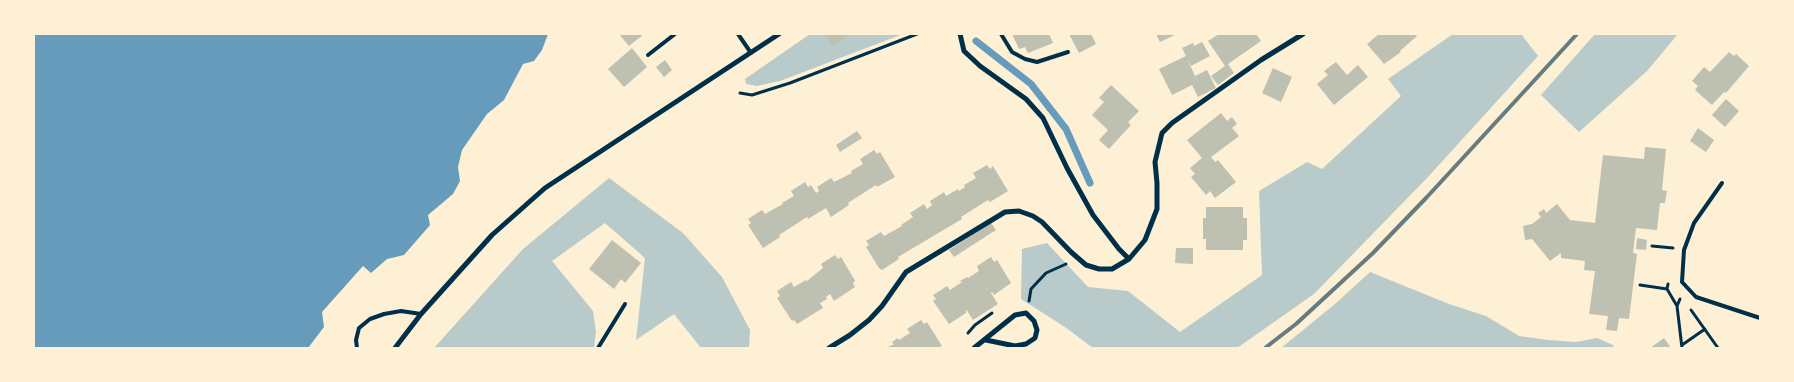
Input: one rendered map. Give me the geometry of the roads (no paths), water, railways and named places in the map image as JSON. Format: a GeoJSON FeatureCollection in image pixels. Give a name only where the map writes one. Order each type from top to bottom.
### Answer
{"type":"FeatureCollection","features":[{"type":"Feature","properties":{"kind":"street"},"geometry":{"type":"LineString","coordinates":[[395,348],[421,314],[492,235],[545,188],[578,164],[779,34]]}},
{"type":"Feature","properties":{"kind":"street"},"geometry":{"type":"LineString","coordinates":[[960,34],[964,51],[980,66],[1026,99],[1043,118],[1093,216],[1129,259]]}},
{"type":"Feature","properties":{"kind":"street"},"geometry":{"type":"LineString","coordinates":[[829,348],[869,320],[882,306],[906,272],[1005,212],[1019,211],[1042,222],[1086,264],[1112,269],[1129,259],[1145,240],[1157,209],[1155,162],[1162,133],[1172,123],[1261,60],[1303,34]]}},
{"type":"Feature","properties":{"kind":"street"},"geometry":{"type":"LineString","coordinates":[[974,348],[1015,315],[1026,313],[1034,321],[1037,330],[1035,338],[1026,344],[1015,346],[986,340]]}},
{"type":"Feature","properties":{"kind":"lane"},"geometry":{"type":"LineString","coordinates":[[648,55],[675,34]]}},
{"type":"Feature","properties":{"kind":"lane"},"geometry":{"type":"LineString","coordinates":[[738,34],[751,52]]}},
{"type":"Feature","properties":{"kind":"lane"},"geometry":{"type":"LineString","coordinates":[[1001,34],[1012,52],[1024,59],[1037,62],[1068,52]]}},
{"type":"Feature","properties":{"kind":"lane"},"geometry":{"type":"LineString","coordinates":[[1722,183],[1694,223],[1684,250],[1682,282],[1696,298],[1760,318]]}},
{"type":"Feature","properties":{"kind":"lane"},"geometry":{"type":"LineString","coordinates":[[598,348],[625,304]]}},
{"type":"Feature","properties":{"kind":"lane"},"geometry":{"type":"LineString","coordinates":[[357,348],[356,340],[359,328],[370,319],[402,311],[421,314]]}},
{"type":"Feature","properties":{"kind":"water"},"geometry":{"type":"Polygon","coordinates":[[[34,34],[548,34],[542,50],[534,61],[523,64],[504,100],[487,114],[462,150],[458,167],[460,181],[453,194],[428,215],[430,225],[404,255],[387,259],[371,273],[363,266],[322,312],[324,327],[308,348],[34,348],[34,34]]]}},
{"type":"Feature","properties":{"kind":"waterway"},"geometry":{"type":"LineString","coordinates":[[976,41],[1031,84],[1066,129],[1090,183]]}},
{"type":"Feature","properties":{"kind":"railway"},"geometry":{"type":"LineString","coordinates":[[1265,348],[1296,324],[1373,253],[1577,34]]}}]}
